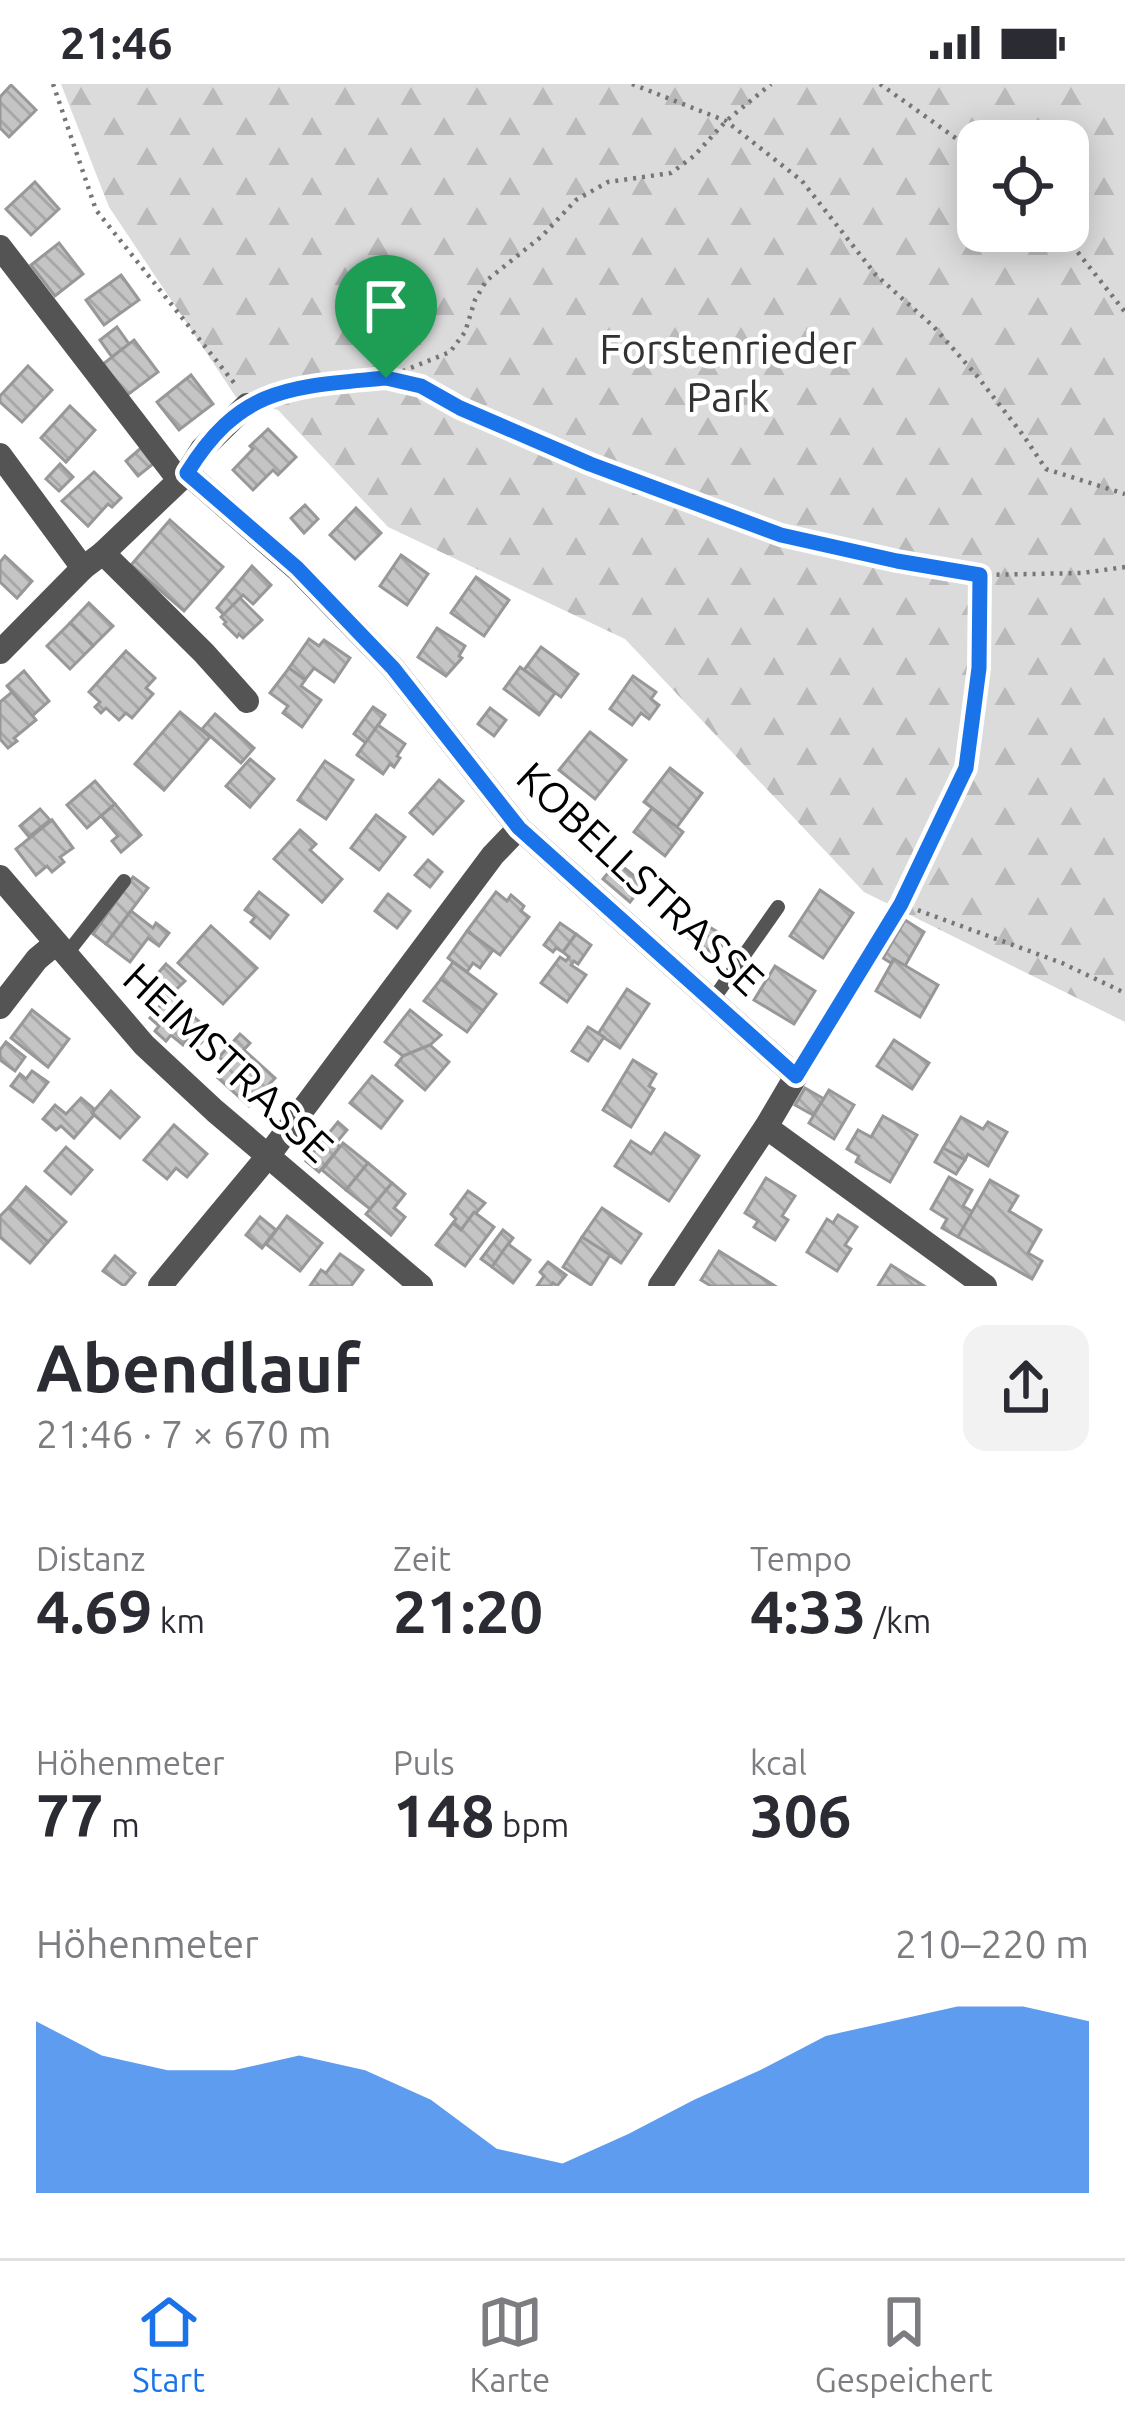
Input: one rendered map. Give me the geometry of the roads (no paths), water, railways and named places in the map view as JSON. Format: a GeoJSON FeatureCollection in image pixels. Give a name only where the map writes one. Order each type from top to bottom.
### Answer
{"type":"FeatureCollection","features":[{"type":"Feature","properties":{"kind":"street","name":"KOBELLSTRASSE"},"geometry":{"type":"LineString","coordinates":[[0,247],[183,477],[297,568],[393,668],[519,828],[796,1076],[766,1127]]}},
{"type":"Feature","properties":{"kind":"street"},"geometry":{"type":"LineString","coordinates":[[0,652],[183,477],[202,449],[247,405]]}},
{"type":"Feature","properties":{"kind":"street"},"geometry":{"type":"LineString","coordinates":[[0,455],[93,560],[204,653],[247,701]]}},
{"type":"Feature","properties":{"kind":"street"},"geometry":{"type":"LineString","coordinates":[[160,1286],[268,1156],[493,855],[519,828]]}},
{"type":"Feature","properties":{"kind":"street","name":"HEIMSTRASSE"},"geometry":{"type":"LineString","coordinates":[[0,877],[144,1046],[421,1286]]}},
{"type":"Feature","properties":{"kind":"street"},"geometry":{"type":"LineString","coordinates":[[0,1007],[37,959],[60,950]]}},
{"type":"Feature","properties":{"kind":"street"},"geometry":{"type":"LineString","coordinates":[[660,1286],[766,1127],[985,1286]]}},
{"type":"Feature","properties":{"kind":"lane"},"geometry":{"type":"LineString","coordinates":[[60,950],[124,881]]}},
{"type":"Feature","properties":{"kind":"lane"},"geometry":{"type":"LineString","coordinates":[[712,1001],[778,908]]}},
{"type":"Feature","properties":{"kind":"park label","name":"Forstenrieder Park"},"geometry":{"type":"Point","coordinates":[728,372]}}]}
